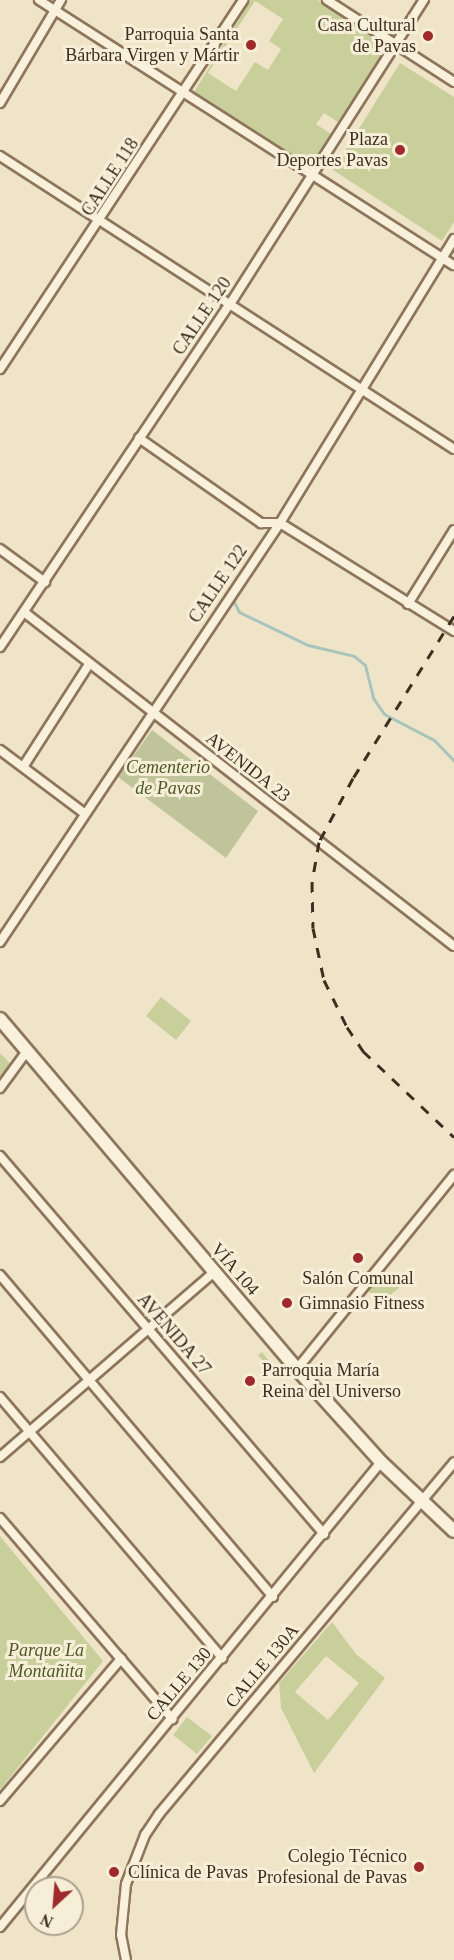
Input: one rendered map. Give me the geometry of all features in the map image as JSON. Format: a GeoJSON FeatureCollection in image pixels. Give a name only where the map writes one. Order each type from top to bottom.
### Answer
{"type":"FeatureCollection","features":[{"type":"Feature","properties":{"kind":"main road","name":"VÍA 104"},"geometry":{"type":"LineString","coordinates":[[0,1019],[297,1369],[381,1462],[454,1531]]}},
{"type":"Feature","properties":{"kind":"street"},"geometry":{"type":"LineString","coordinates":[[39,0],[454,265]]}},
{"type":"Feature","properties":{"kind":"street"},"geometry":{"type":"LineString","coordinates":[[0,103],[62,0]]}},
{"type":"Feature","properties":{"kind":"street","name":"CALLE 118"},"geometry":{"type":"LineString","coordinates":[[0,369],[185,93],[243,0]]}},
{"type":"Feature","properties":{"kind":"street"},"geometry":{"type":"LineString","coordinates":[[327,0],[454,82]]}},
{"type":"Feature","properties":{"kind":"street","name":"CALLE 120"},"geometry":{"type":"LineString","coordinates":[[0,647],[230,304],[424,0]]}},
{"type":"Feature","properties":{"kind":"street"},"geometry":{"type":"LineString","coordinates":[[0,156],[454,448]]}},
{"type":"Feature","properties":{"kind":"street","name":"CALLE 122"},"geometry":{"type":"LineString","coordinates":[[0,942],[279,523],[454,239]]}},
{"type":"Feature","properties":{"kind":"street"},"geometry":{"type":"LineString","coordinates":[[139,438],[261,523],[279,523],[454,631]]}},
{"type":"Feature","properties":{"kind":"street"},"geometry":{"type":"LineString","coordinates":[[408,604],[454,530]]}},
{"type":"Feature","properties":{"kind":"street"},"geometry":{"type":"LineString","coordinates":[[0,549],[45,582]]}},
{"type":"Feature","properties":{"kind":"street","name":"AVENIDA 23"},"geometry":{"type":"LineString","coordinates":[[24,612],[151,713],[454,946]]}},
{"type":"Feature","properties":{"kind":"street"},"geometry":{"type":"LineString","coordinates":[[23,767],[89,664]]}},
{"type":"Feature","properties":{"kind":"street"},"geometry":{"type":"LineString","coordinates":[[0,750],[84,813]]}},
{"type":"Feature","properties":{"kind":"street"},"geometry":{"type":"LineString","coordinates":[[0,1088],[27,1051]]}},
{"type":"Feature","properties":{"kind":"street","name":"AVENIDA 27"},"geometry":{"type":"LineString","coordinates":[[0,1155],[324,1534]]}},
{"type":"Feature","properties":{"kind":"street"},"geometry":{"type":"LineString","coordinates":[[297,1369],[454,1175]]}},
{"type":"Feature","properties":{"kind":"street"},"geometry":{"type":"LineString","coordinates":[[0,1457],[214,1272]]}},
{"type":"Feature","properties":{"kind":"street"},"geometry":{"type":"LineString","coordinates":[[0,1275],[273,1597]]}},
{"type":"Feature","properties":{"kind":"street"},"geometry":{"type":"LineString","coordinates":[[0,1397],[222,1658]]}},
{"type":"Feature","properties":{"kind":"street","name":"CALLE 130"},"geometry":{"type":"LineString","coordinates":[[0,1927],[273,1597],[381,1462]]}},
{"type":"Feature","properties":{"kind":"street","name":"CALLE 130A"},"geometry":{"type":"LineString","coordinates":[[126,1960],[122,1906],[133,1862],[159,1814],[454,1463]]}},
{"type":"Feature","properties":{"kind":"street"},"geometry":{"type":"LineString","coordinates":[[0,1518],[172,1719]]}},
{"type":"Feature","properties":{"kind":"street"},"geometry":{"type":"LineString","coordinates":[[0,1801],[121,1659]]}},
{"type":"Feature","properties":{"kind":"green space"},"geometry":{"type":"Polygon","coordinates":[[[251,0],[318,0],[388,45],[338,122],[324,113],[316,124],[331,134],[310,166],[194,92],[251,0]],[[255,1],[208,73],[236,91],[255,62],[268,70],[281,49],[269,41],[283,19],[255,1]]]}},
{"type":"Feature","properties":{"kind":"green space","name":"Plaza Deportes Pavas"},"geometry":{"type":"Polygon","coordinates":[[[400,63],[454,97],[454,222],[442,241],[333,170],[400,63]]]}},
{"type":"Feature","properties":{"kind":"green space","name":"Cementerio de Pavas"},"geometry":{"type":"Polygon","coordinates":[[[152,730],[258,811],[226,858],[118,777],[152,730]]]}},
{"type":"Feature","properties":{"kind":"green space"},"geometry":{"type":"Polygon","coordinates":[[[161,997],[191,1021],[176,1040],[146,1016],[161,997]]]}},
{"type":"Feature","properties":{"kind":"green space"},"geometry":{"type":"Polygon","coordinates":[[[0,1053],[12,1065],[0,1081],[0,1053]]]}},
{"type":"Feature","properties":{"kind":"green space"},"geometry":{"type":"Polygon","coordinates":[[[393,1275],[401,1286],[380,1304],[367,1289],[377,1277],[393,1275]]]}},
{"type":"Feature","properties":{"kind":"green space"},"geometry":{"type":"Polygon","coordinates":[[[262,1352],[281,1376],[278,1379],[258,1355],[262,1352]]]}},
{"type":"Feature","properties":{"kind":"green space","name":"Parque La Montañita"},"geometry":{"type":"Polygon","coordinates":[[[0,1536],[103,1661],[0,1790],[0,1536]]]}},
{"type":"Feature","properties":{"kind":"green space"},"geometry":{"type":"Polygon","coordinates":[[[332,1622],[356,1654],[385,1678],[314,1773],[281,1708],[279,1683],[332,1622]],[[326,1656],[295,1692],[328,1720],[359,1683],[326,1656]]]}},
{"type":"Feature","properties":{"kind":"green space"},"geometry":{"type":"Polygon","coordinates":[[[187,1717],[212,1736],[197,1754],[173,1735],[187,1717]]]}},
{"type":"Feature","properties":{"kind":"waterway"},"geometry":{"type":"LineString","coordinates":[[234,602],[239,612],[308,645],[354,656],[365,665],[373,698],[384,714],[434,740],[454,761]]}},
{"type":"Feature","properties":{"kind":"railway"},"geometry":{"type":"LineString","coordinates":[[454,616],[353,778],[319,842],[312,882],[313,928],[324,980],[347,1027],[363,1051],[454,1137]]}},
{"type":"Feature","properties":{"kind":"place","name":"Casa Cultural de Pavas"},"geometry":{"type":"Point","coordinates":[428,36]}},
{"type":"Feature","properties":{"kind":"place","name":"Parroquia Santa Bárbara Virgen y Mártir"},"geometry":{"type":"Point","coordinates":[251,45]}},
{"type":"Feature","properties":{"kind":"place","name":"Plaza Deportes Pavas"},"geometry":{"type":"Point","coordinates":[400,150]}},
{"type":"Feature","properties":{"kind":"place","name":"Salón Comunal"},"geometry":{"type":"Point","coordinates":[358,1258]}},
{"type":"Feature","properties":{"kind":"place","name":"Gimnasio Fitness"},"geometry":{"type":"Point","coordinates":[287,1303]}},
{"type":"Feature","properties":{"kind":"place","name":"Parroquia María Reina del Universo"},"geometry":{"type":"Point","coordinates":[250,1381]}},
{"type":"Feature","properties":{"kind":"place","name":"Colegio Técnico Profesional de Pavas"},"geometry":{"type":"Point","coordinates":[419,1867]}},
{"type":"Feature","properties":{"kind":"place","name":"Clínica de Pavas"},"geometry":{"type":"Point","coordinates":[114,1872]}}]}
